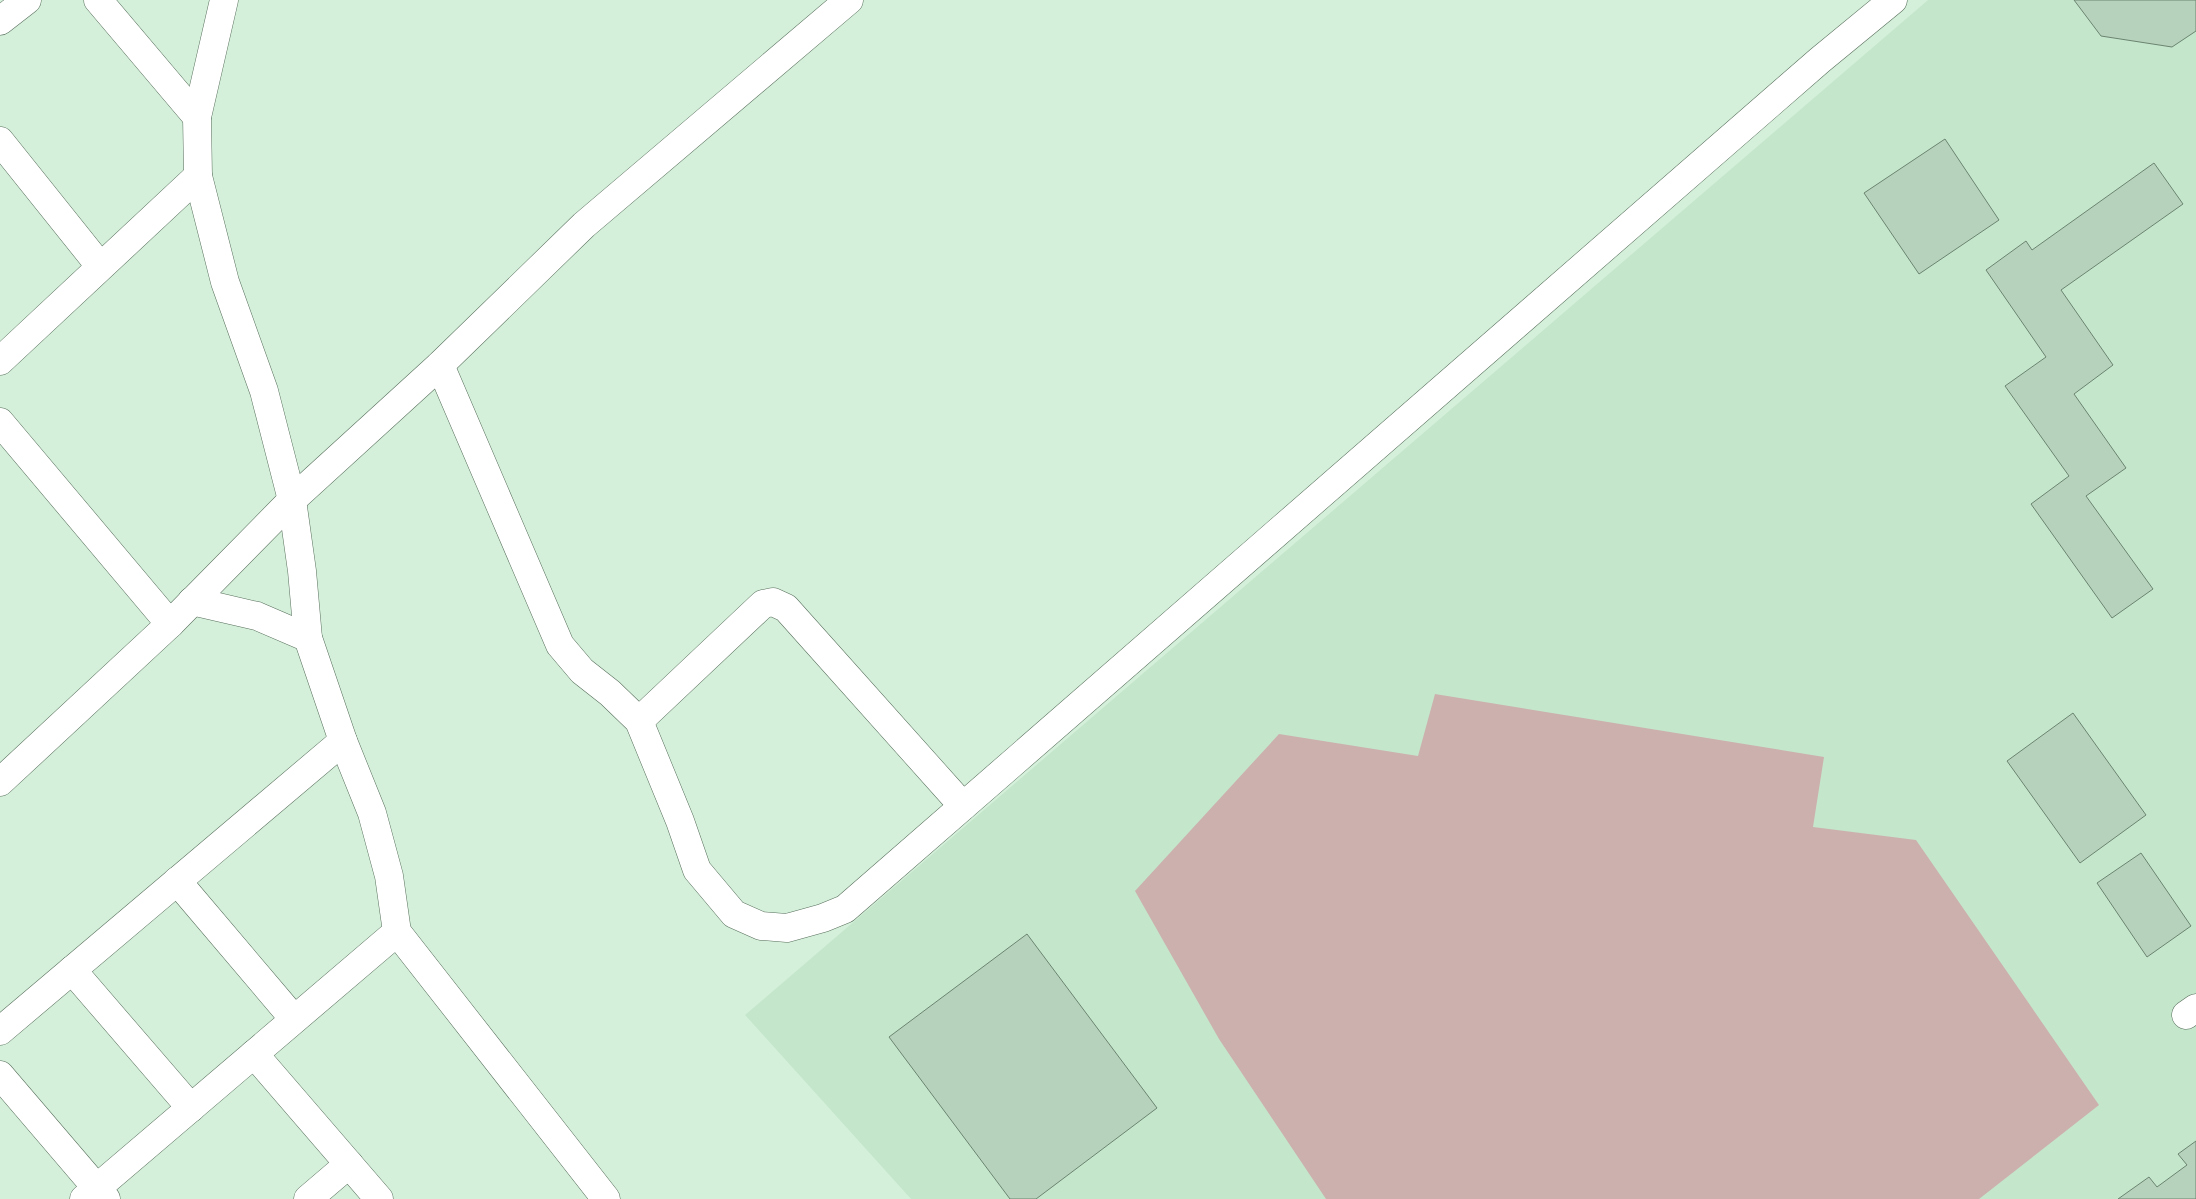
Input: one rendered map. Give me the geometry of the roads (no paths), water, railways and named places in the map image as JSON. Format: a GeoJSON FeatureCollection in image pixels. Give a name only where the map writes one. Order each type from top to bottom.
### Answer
{"type":"FeatureCollection","features":[{"type":"Feature","properties":{"kind":"street"},"geometry":{"type":"LineString","coordinates":[[0,21],[26,0]]}},
{"type":"Feature","properties":{"kind":"street"},"geometry":{"type":"LineString","coordinates":[[98,0],[197,117]]}},
{"type":"Feature","properties":{"kind":"street"},"geometry":{"type":"LineString","coordinates":[[224,0],[197,117],[198,176],[225,282],[264,391],[292,500],[302,571],[308,638],[343,741],[372,812],[389,876],[397,932],[606,1199]]}},
{"type":"Feature","properties":{"kind":"street"},"geometry":{"type":"LineString","coordinates":[[0,782],[170,624],[292,500],[440,365],[584,225],[849,0]]}},
{"type":"Feature","properties":{"kind":"street"},"geometry":{"type":"LineString","coordinates":[[440,365],[560,645],[582,671],[610,693],[639,721],[680,821],[697,870],[734,914],[761,926],[787,928],[823,918],[845,909],[1813,66],[1893,0]]}},
{"type":"Feature","properties":{"kind":"street"},"geometry":{"type":"LineString","coordinates":[[0,141],[100,266]]}},
{"type":"Feature","properties":{"kind":"street"},"geometry":{"type":"LineString","coordinates":[[0,361],[198,176]]}},
{"type":"Feature","properties":{"kind":"street"},"geometry":{"type":"LineString","coordinates":[[0,422],[170,624]]}},
{"type":"Feature","properties":{"kind":"street"},"geometry":{"type":"LineString","coordinates":[[192,601],[257,616],[308,638]]}},
{"type":"Feature","properties":{"kind":"street"},"geometry":{"type":"LineString","coordinates":[[639,721],[763,604],[773,602],[786,608],[963,806]]}},
{"type":"Feature","properties":{"kind":"street"},"geometry":{"type":"LineString","coordinates":[[0,1031],[343,741]]}},
{"type":"Feature","properties":{"kind":"street"},"geometry":{"type":"LineString","coordinates":[[177,880],[294,1020]]}},
{"type":"Feature","properties":{"kind":"street"},"geometry":{"type":"LineString","coordinates":[[0,1075],[96,1195],[191,1108],[397,932]]}},
{"type":"Feature","properties":{"kind":"street"},"geometry":{"type":"LineString","coordinates":[[72,970],[191,1108]]}},
{"type":"Feature","properties":{"kind":"street"},"geometry":{"type":"LineString","coordinates":[[254,1054],[379,1199]]}},
{"type":"Feature","properties":{"kind":"street"},"geometry":{"type":"LineString","coordinates":[[308,1199],[349,1164]]}}]}
